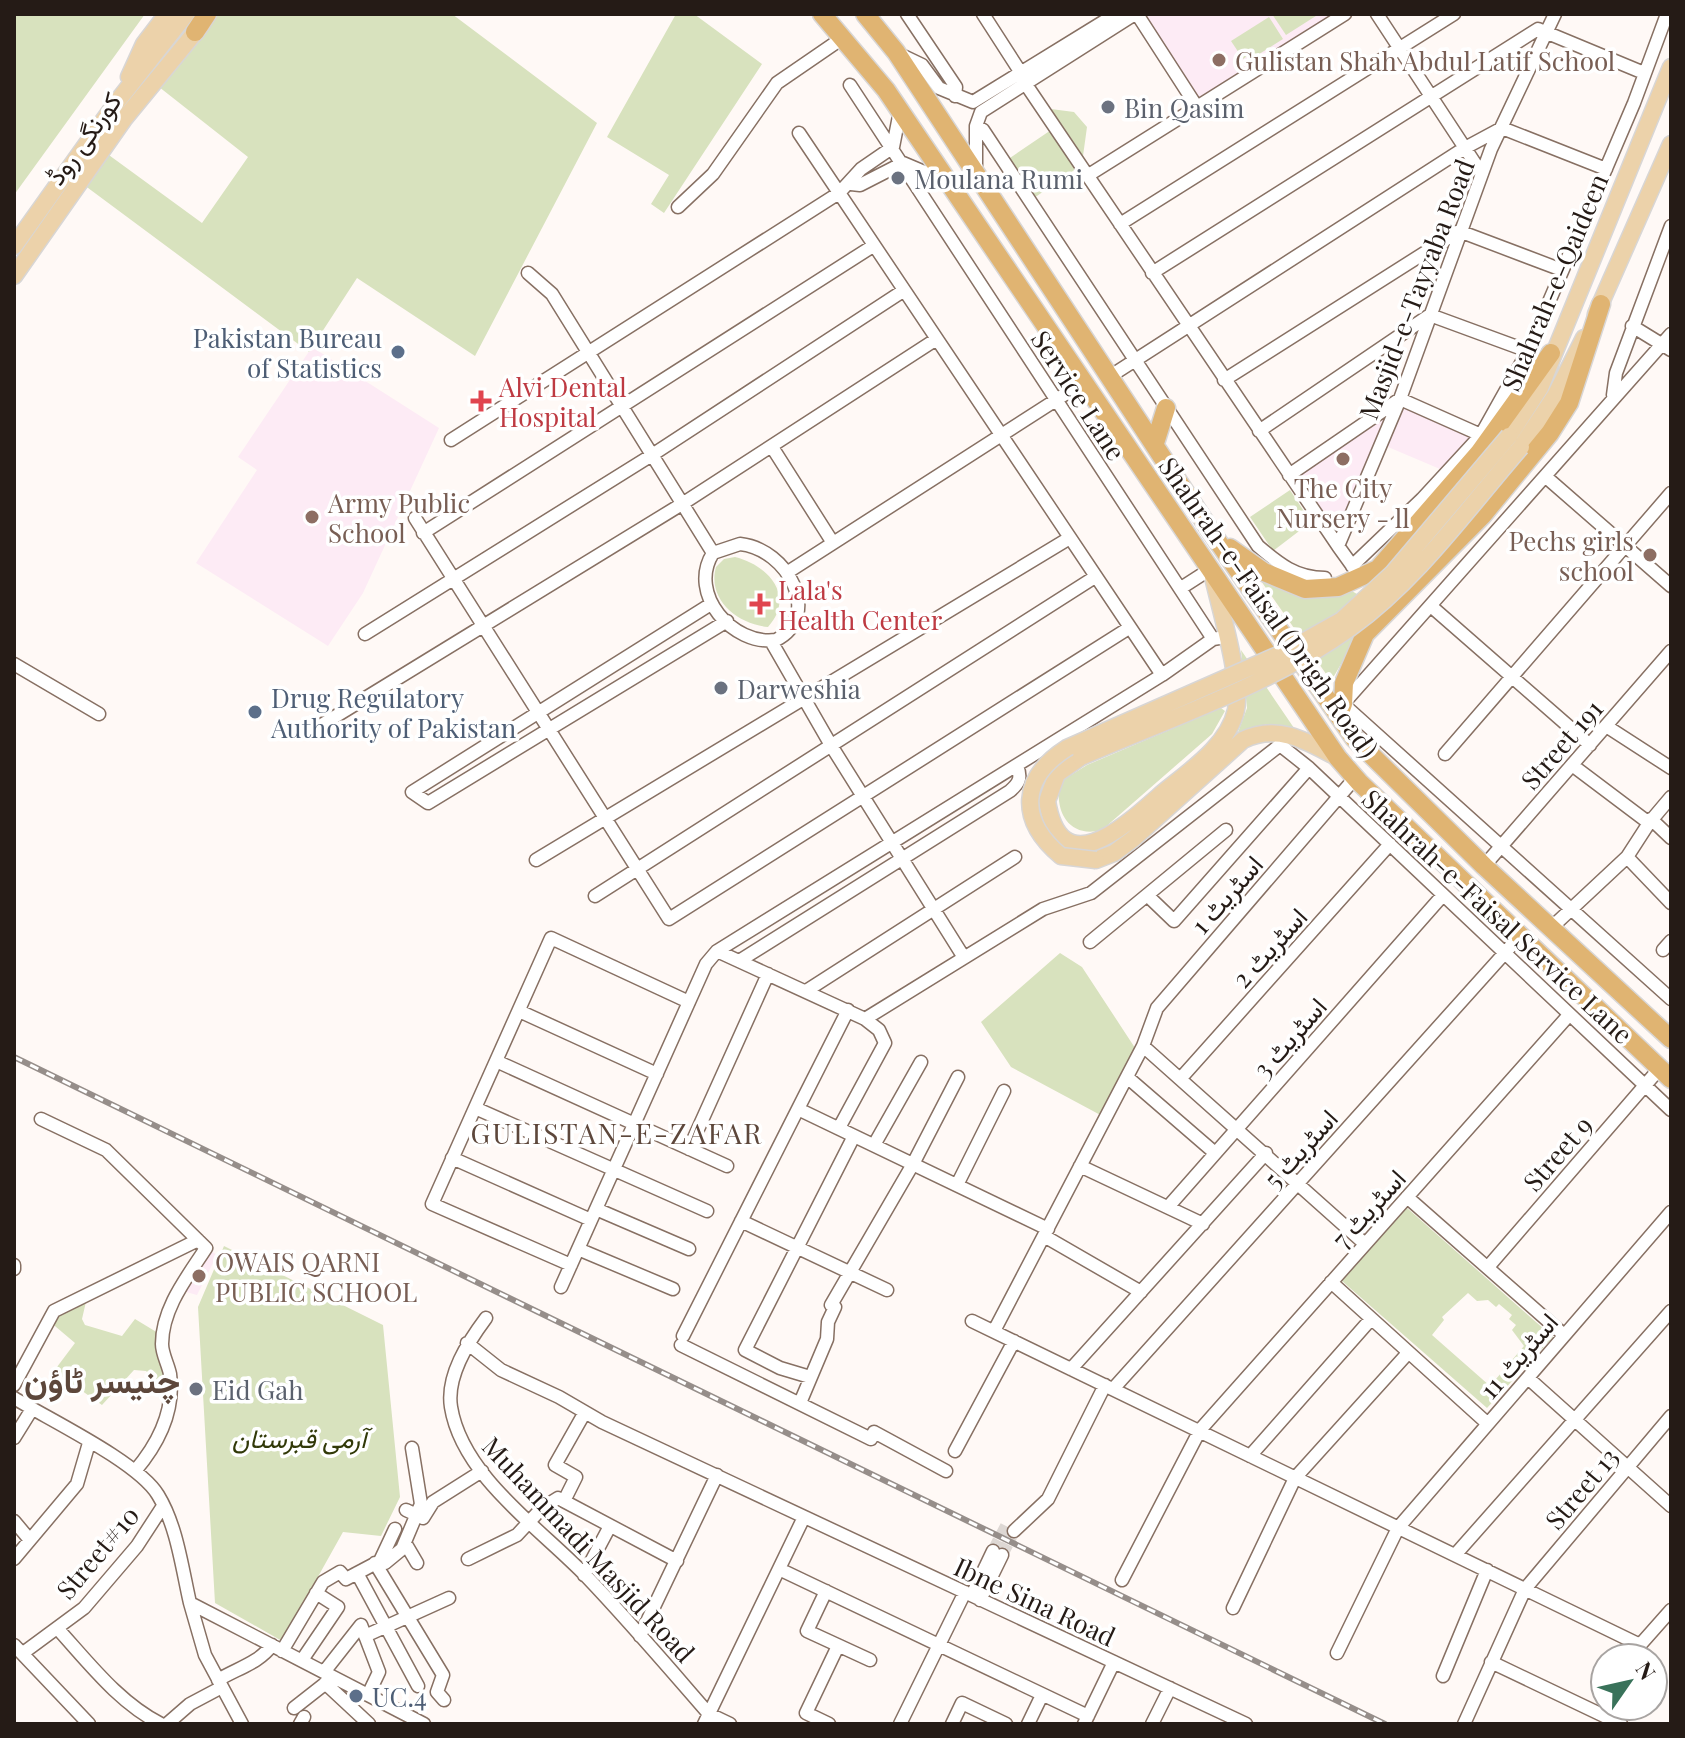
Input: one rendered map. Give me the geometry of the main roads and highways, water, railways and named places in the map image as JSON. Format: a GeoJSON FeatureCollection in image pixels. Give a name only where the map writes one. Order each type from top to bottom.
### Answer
{"type":"FeatureCollection","features":[{"type":"Feature","properties":{"kind":"highway"},"geometry":{"type":"LineString","coordinates":[[195,32],[210,14]]}},
{"type":"Feature","properties":{"kind":"highway","name":"Shahrah-e-Faisal (Drigh Road)"},"geometry":{"type":"LineString","coordinates":[[822,14],[844,37],[900,111],[1338,758],[1355,778],[1666,1074]]}},
{"type":"Feature","properties":{"kind":"highway","name":"Shahrah-e-Faisal (Drigh Road)"},"geometry":{"type":"LineString","coordinates":[[865,14],[896,52],[1212,533],[1341,710],[1354,738],[1484,866],[1671,1039]]}},
{"type":"Feature","properties":{"kind":"highway"},"geometry":{"type":"LineString","coordinates":[[1341,710],[1344,683],[1365,634],[1482,516],[1543,442],[1569,403],[1601,304]]}},
{"type":"Feature","properties":{"kind":"highway"},"geometry":{"type":"LineString","coordinates":[[1212,533],[1243,558],[1286,583],[1323,590],[1357,572],[1378,569],[1479,453],[1551,353]]}},
{"type":"Feature","properties":{"kind":"highway"},"geometry":{"type":"LineString","coordinates":[[1155,443],[1166,408]]}},
{"type":"Feature","properties":{"kind":"highway"},"geometry":{"type":"LineString","coordinates":[[1357,572],[1367,605],[1385,613]]}},
{"type":"Feature","properties":{"kind":"main road"},"geometry":{"type":"LineString","coordinates":[[116,103],[144,44],[167,14]]}},
{"type":"Feature","properties":{"kind":"main road","name":"کورنگی روڈ"},"geometry":{"type":"LineString","coordinates":[[14,246],[116,103],[186,14]]}},
{"type":"Feature","properties":{"kind":"main road","name":"کورنگی روڈ"},"geometry":{"type":"LineString","coordinates":[[14,276],[124,119],[195,32]]}},
{"type":"Feature","properties":{"kind":"main road","name":"Shahrah-e-Qaideen"},"geometry":{"type":"LineString","coordinates":[[1211,573],[1220,638],[1237,707],[1231,726],[1224,738],[1191,769],[1101,842],[1084,845],[1068,840],[1049,815],[1047,801],[1050,785],[1067,765],[1268,675],[1351,627],[1400,587],[1515,442],[1671,67]]}},
{"type":"Feature","properties":{"kind":"main road","name":"Shahrah-e-Qaideen"},"geometry":{"type":"LineString","coordinates":[[1338,758],[1280,732],[1255,734],[1243,740],[1114,853],[1080,861],[1061,856],[1049,846],[1031,816],[1030,795],[1035,777],[1047,761],[1067,748],[1285,652],[1342,620],[1393,573],[1555,396],[1601,304],[1671,144]]}},
{"type":"Feature","properties":{"kind":"tunnel"},"geometry":{"type":"LineString","coordinates":[[993,1551],[1006,1526]]}},
{"type":"Feature","properties":{"kind":"tunnel"},"geometry":{"type":"LineString","coordinates":[[1002,1555],[1014,1531]]}},
{"type":"Feature","properties":{"kind":"railway"},"geometry":{"type":"LineString","coordinates":[[14,1057],[1385,1724]]}},
{"type":"Feature","properties":{"kind":"place","name":"Gulistan Shah Abdul Latif School"},"geometry":{"type":"Point","coordinates":[1219,60]}},
{"type":"Feature","properties":{"kind":"place","name":"Bin Qasim"},"geometry":{"type":"Point","coordinates":[1108,107]}},
{"type":"Feature","properties":{"kind":"place","name":"Moulana Rumi"},"geometry":{"type":"Point","coordinates":[898,178]}},
{"type":"Feature","properties":{"kind":"place","name":"Pakistan Bureau of Statistics"},"geometry":{"type":"Point","coordinates":[398,352]}},
{"type":"Feature","properties":{"kind":"place","name":"Alvi Dental Hospital"},"geometry":{"type":"Point","coordinates":[481,401]}},
{"type":"Feature","properties":{"kind":"place","name":"The City Nursery - ll"},"geometry":{"type":"Point","coordinates":[1343,459]}},
{"type":"Feature","properties":{"kind":"place","name":"Army Public School"},"geometry":{"type":"Point","coordinates":[312,517]}},
{"type":"Feature","properties":{"kind":"place","name":"Pechs girls school"},"geometry":{"type":"Point","coordinates":[1650,555]}},
{"type":"Feature","properties":{"kind":"place","name":"Lala's Health Center"},"geometry":{"type":"Point","coordinates":[760,604]}},
{"type":"Feature","properties":{"kind":"place","name":"Darweshia"},"geometry":{"type":"Point","coordinates":[721,688]}},
{"type":"Feature","properties":{"kind":"place","name":"Drug Regulatory Authority of Pakistan"},"geometry":{"type":"Point","coordinates":[255,712]}},
{"type":"Feature","properties":{"kind":"place","name":"OWAIS QARNI PUBLIC SCHOOL"},"geometry":{"type":"Point","coordinates":[199,1276]}},
{"type":"Feature","properties":{"kind":"place","name":"Eid Gah"},"geometry":{"type":"Point","coordinates":[196,1389]}},
{"type":"Feature","properties":{"kind":"place","name":"UC.4"},"geometry":{"type":"Point","coordinates":[356,1696]}},
{"type":"Feature","properties":{"kind":"district","name":"GULISTAN-E-ZAFAR"},"geometry":{"type":"Point","coordinates":[617,1132]}},
{"type":"Feature","properties":{"kind":"district","name":"چنیسر ٹاؤن"},"geometry":{"type":"Point","coordinates":[102,1379]}},
{"type":"Feature","properties":{"kind":"park label","name":"آرمی قبرستان"},"geometry":{"type":"Point","coordinates":[299,1437]}}]}
